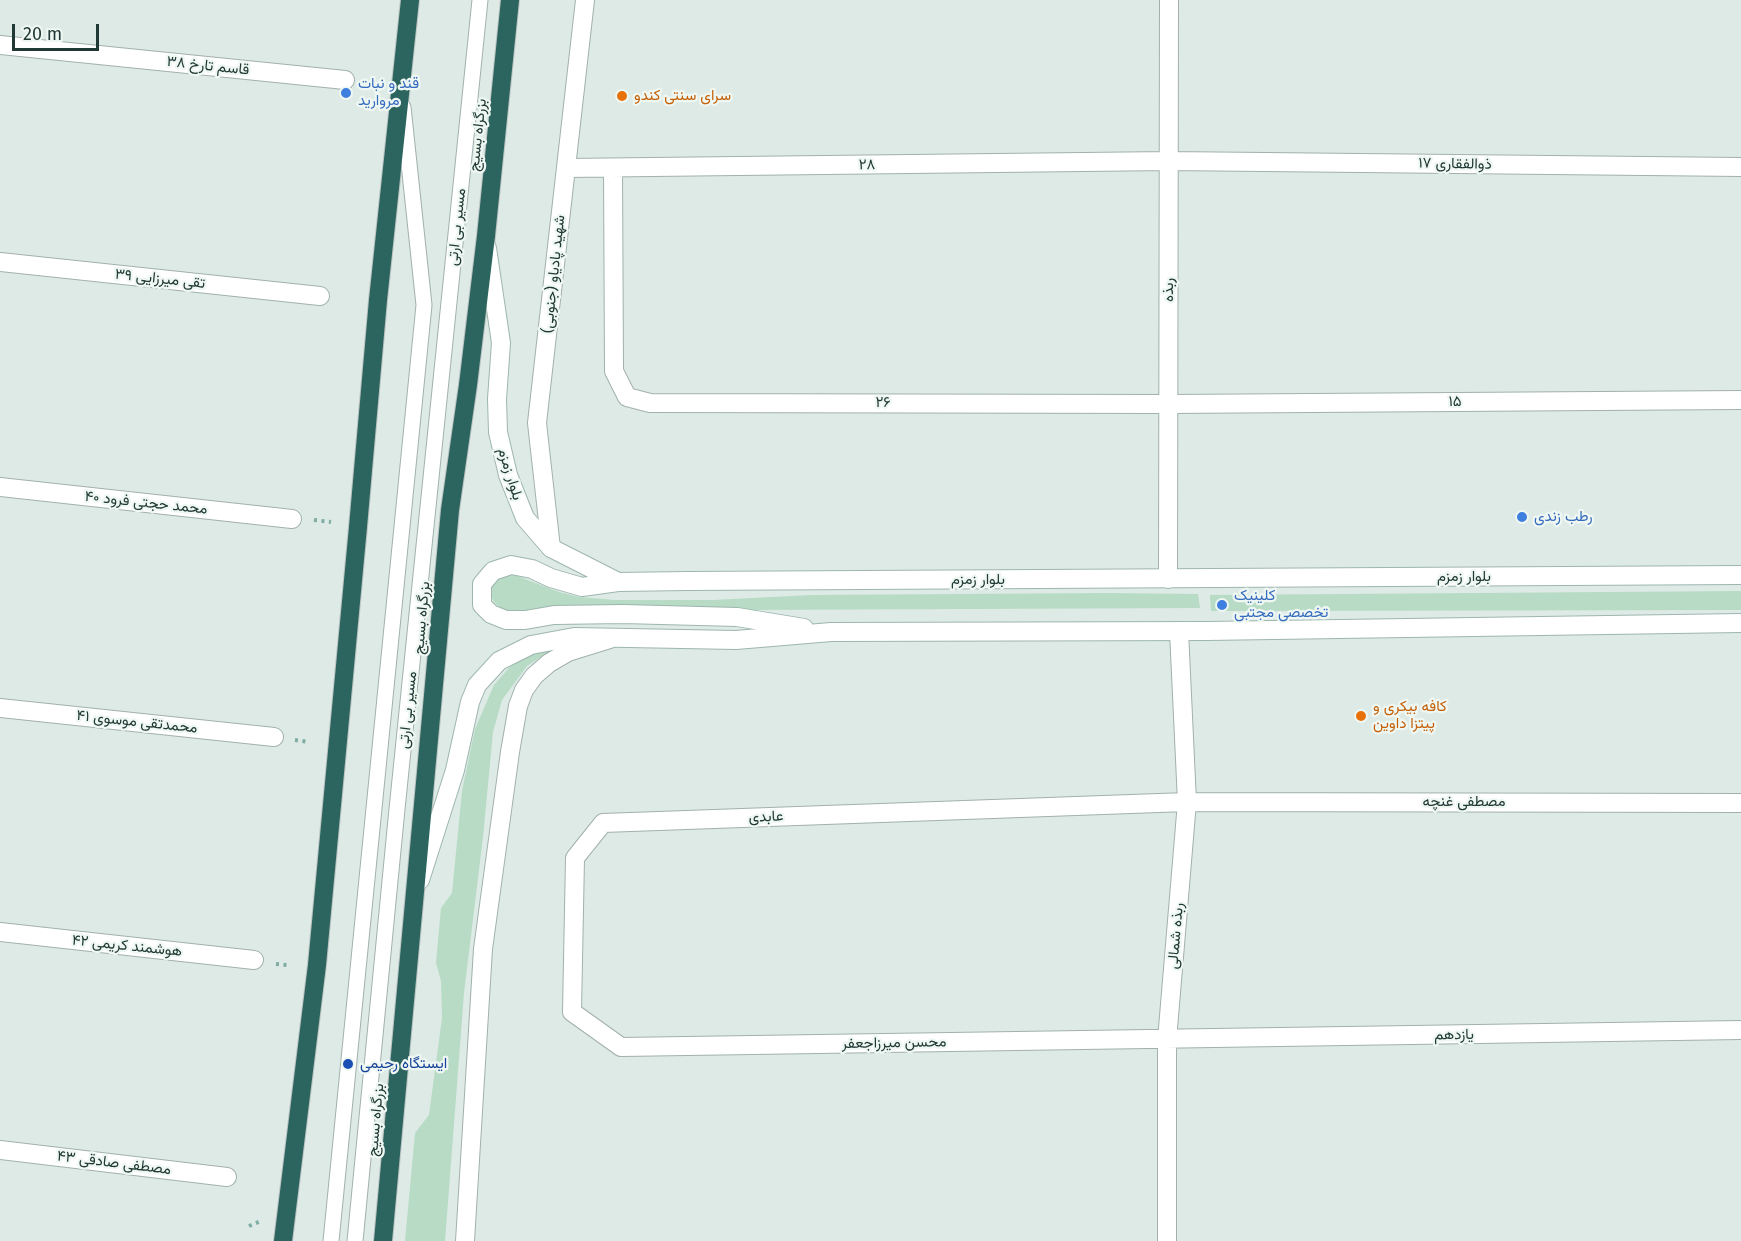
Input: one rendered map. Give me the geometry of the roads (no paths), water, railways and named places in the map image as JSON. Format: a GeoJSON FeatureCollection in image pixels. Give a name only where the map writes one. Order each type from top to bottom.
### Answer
{"type":"FeatureCollection","features":[{"type":"Feature","properties":{"kind":"highway"},"geometry":{"type":"LineString","coordinates":[[283,1241],[318,953],[378,300],[410,0]]}},
{"type":"Feature","properties":{"kind":"highway","name":"بزرگراه بسیج"},"geometry":{"type":"LineString","coordinates":[[383,1241],[450,510],[486,236],[510,0]]}},
{"type":"Feature","properties":{"kind":"street","name":"شهید پادیاو (جنوبی)"},"geometry":{"type":"LineString","coordinates":[[551,548],[537,423],[585,0]]}},
{"type":"Feature","properties":{"kind":"street","name":"ربذه"},"geometry":{"type":"LineString","coordinates":[[1168,0],[1168,579]]}},
{"type":"Feature","properties":{"kind":"street","name":"قاسم تارخ ۳۸"},"geometry":{"type":"LineString","coordinates":[[0,45],[345,80]]}},
{"type":"Feature","properties":{"kind":"street","name":"۲۸"},"geometry":{"type":"LineString","coordinates":[[566,168],[1168,161]]}},
{"type":"Feature","properties":{"kind":"street","name":"ذوالفقاری ۱۷"},"geometry":{"type":"LineString","coordinates":[[1168,161],[1741,167]]}},
{"type":"Feature","properties":{"kind":"street","name":"۲۶"},"geometry":{"type":"LineString","coordinates":[[613,168],[614,371],[627,397],[650,403],[1169,404]]}},
{"type":"Feature","properties":{"kind":"street","name":"بلوار زمزم"},"geometry":{"type":"LineString","coordinates":[[486,236],[501,343],[497,399],[498,432],[508,475],[525,518],[551,548],[618,582],[1741,575]]}},
{"type":"Feature","properties":{"kind":"street","name":"تقی میرزایی ۳۹"},"geometry":{"type":"LineString","coordinates":[[0,262],[320,296]]}},
{"type":"Feature","properties":{"kind":"street","name":"۱۵"},"geometry":{"type":"LineString","coordinates":[[1169,404],[1741,400]]}},
{"type":"Feature","properties":{"kind":"street","name":"محمد حجتی فرود ۴۰"},"geometry":{"type":"LineString","coordinates":[[0,487],[292,519]]}},
{"type":"Feature","properties":{"kind":"street"},"geometry":{"type":"LineString","coordinates":[[618,582],[582,587],[551,578],[532,569],[511,565],[493,571],[482,584],[482,604],[491,614],[506,621],[554,615],[736,617],[831,633]]}},
{"type":"Feature","properties":{"kind":"street"},"geometry":{"type":"LineString","coordinates":[[414,899],[455,770],[470,702],[477,685],[499,662],[531,645],[574,638],[736,640],[831,633],[1179,631],[1741,623]]}},
{"type":"Feature","properties":{"kind":"street","name":"ربذه شمالی"},"geometry":{"type":"LineString","coordinates":[[1167,1241],[1167,1040],[1187,802],[1179,631]]}},
{"type":"Feature","properties":{"kind":"street"},"geometry":{"type":"LineString","coordinates":[[465,1241],[483,950],[518,706],[524,690],[534,676],[549,663],[568,652],[613,638]]}},
{"type":"Feature","properties":{"kind":"street","name":"محمدتقی موسوی ۴۱"},"geometry":{"type":"LineString","coordinates":[[0,708],[274,737]]}},
{"type":"Feature","properties":{"kind":"street","name":"مصطفی غنچه"},"geometry":{"type":"LineString","coordinates":[[1187,802],[1741,803]]}},
{"type":"Feature","properties":{"kind":"street","name":"عابدی"},"geometry":{"type":"LineString","coordinates":[[621,1047],[572,1012],[575,858],[603,823],[1187,802]]}},
{"type":"Feature","properties":{"kind":"street","name":"هوشمند کریمی ۴۲"},"geometry":{"type":"LineString","coordinates":[[0,932],[254,960]]}},
{"type":"Feature","properties":{"kind":"street","name":"یازدهم"},"geometry":{"type":"LineString","coordinates":[[1167,1040],[1741,1030]]}},
{"type":"Feature","properties":{"kind":"street","name":"محسن میرزاجعفر"},"geometry":{"type":"LineString","coordinates":[[621,1047],[1167,1040]]}},
{"type":"Feature","properties":{"kind":"street","name":"مصطفی صادقی ۴۳"},"geometry":{"type":"LineString","coordinates":[[0,1150],[227,1177]]}},
{"type":"Feature","properties":{"kind":"lane","name":"مسیر بی ارتی"},"geometry":{"type":"LineString","coordinates":[[355,1241],[480,0]]}},
{"type":"Feature","properties":{"kind":"lane","name":"مسیر بی ارتی"},"geometry":{"type":"LineString","coordinates":[[331,1241],[424,305],[401,83]]}},
{"type":"Feature","properties":{"kind":"place","name":"قند و نبات مروارید"},"geometry":{"type":"Point","coordinates":[346,93]}},
{"type":"Feature","properties":{"kind":"place","name":"سرای سنتی کندو"},"geometry":{"type":"Point","coordinates":[622,96]}},
{"type":"Feature","properties":{"kind":"place","name":"رطب زندی"},"geometry":{"type":"Point","coordinates":[1522,517]}},
{"type":"Feature","properties":{"kind":"place","name":"کلینیک تخصصی مجتبی"},"geometry":{"type":"Point","coordinates":[1222,605]}},
{"type":"Feature","properties":{"kind":"place","name":"کافه بیکری و پیتزا داوین"},"geometry":{"type":"Point","coordinates":[1361,716]}},
{"type":"Feature","properties":{"kind":"place","name":"ایستگاه رحیمی"},"geometry":{"type":"Point","coordinates":[348,1064]}}]}
